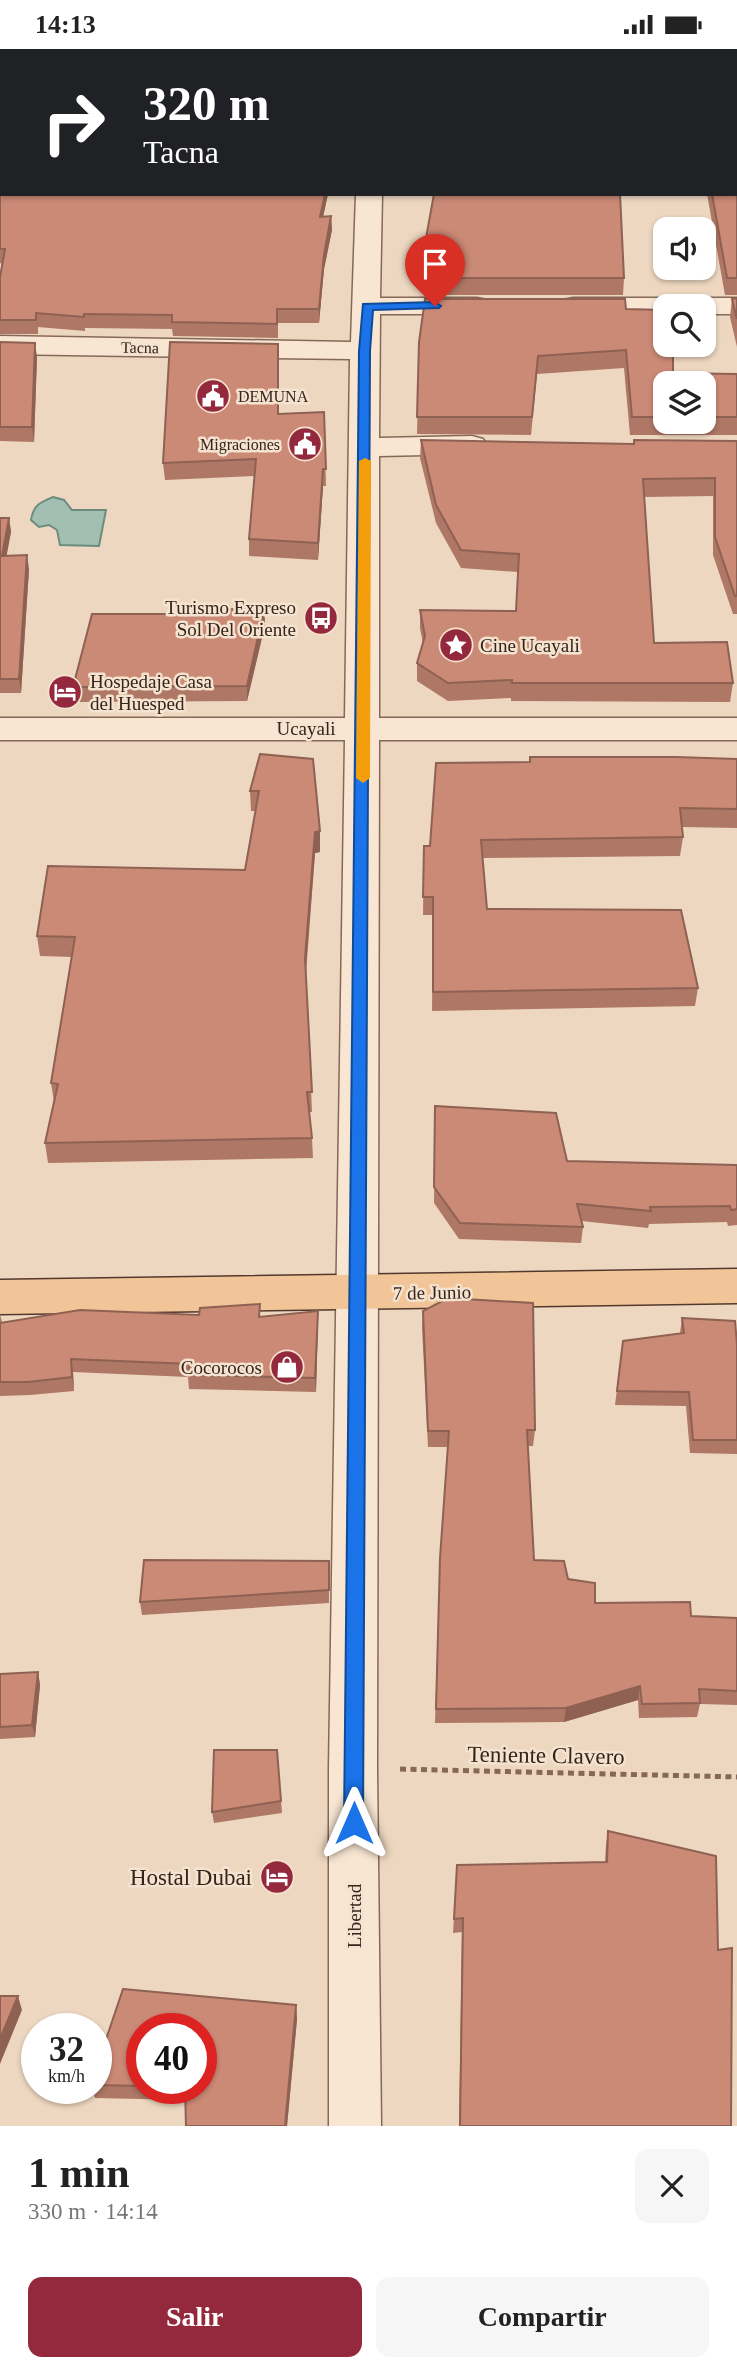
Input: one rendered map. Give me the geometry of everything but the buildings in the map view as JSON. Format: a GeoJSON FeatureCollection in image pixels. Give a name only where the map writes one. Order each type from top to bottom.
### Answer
{"type":"FeatureCollection","features":[{"type":"Feature","properties":{"kind":"main road","name":"7 de Junio"},"geometry":{"type":"LineString","coordinates":[[0,1297],[359,1294],[737,1286]]}},
{"type":"Feature","properties":{"kind":"street","name":"Libertad"},"geometry":{"type":"LineString","coordinates":[[355,2126],[353,1768],[365,351],[369,196]]}},
{"type":"Feature","properties":{"kind":"street"},"geometry":{"type":"LineString","coordinates":[[368,306],[504,306]]}},
{"type":"Feature","properties":{"kind":"street"},"geometry":{"type":"LineString","coordinates":[[545,306],[737,306]]}},
{"type":"Feature","properties":{"kind":"street","name":"Tacna"},"geometry":{"type":"LineString","coordinates":[[0,345],[365,351]]}},
{"type":"Feature","properties":{"kind":"street"},"geometry":{"type":"LineString","coordinates":[[365,447],[400,444],[495,445]]}},
{"type":"Feature","properties":{"kind":"street","name":"Ucayali"},"geometry":{"type":"LineString","coordinates":[[0,729],[737,729]]}},
{"type":"Feature","properties":{"kind":"path","name":"Teniente Clavero"},"geometry":{"type":"LineString","coordinates":[[353,1768],[737,1777]]}},
{"type":"Feature","properties":{"kind":"shaded area"},"geometry":{"type":"Polygon","coordinates":[[[53,497],[64,500],[72,510],[106,510],[99,546],[60,545],[57,530],[49,525],[39,527],[31,520],[38,505],[53,497]]]}},
{"type":"Feature","properties":{"kind":"slow traffic"},"geometry":{"type":"LineString","coordinates":[[363,778],[365,461]]}},
{"type":"Feature","properties":{"kind":"place","name":"DEMUNA"},"geometry":{"type":"Point","coordinates":[213,396]}},
{"type":"Feature","properties":{"kind":"place","name":"Migraciones"},"geometry":{"type":"Point","coordinates":[305,444]}},
{"type":"Feature","properties":{"kind":"place","name":"Turismo Expreso Sol Del Oriente"},"geometry":{"type":"Point","coordinates":[321,618]}},
{"type":"Feature","properties":{"kind":"place","name":"Cine Ucayali"},"geometry":{"type":"Point","coordinates":[456,645]}},
{"type":"Feature","properties":{"kind":"place","name":"Hospedaje Casa del Huesped"},"geometry":{"type":"Point","coordinates":[65,692]}},
{"type":"Feature","properties":{"kind":"place","name":"Cocorocos"},"geometry":{"type":"Point","coordinates":[287,1367]}},
{"type":"Feature","properties":{"kind":"place","name":"Hostal Dubai"},"geometry":{"type":"Point","coordinates":[277,1877]}},
{"type":"Feature","properties":{"kind":"route"},"geometry":{"type":"LineString","coordinates":[[354,1823],[365,351],[368,306],[435,306]]}}]}
